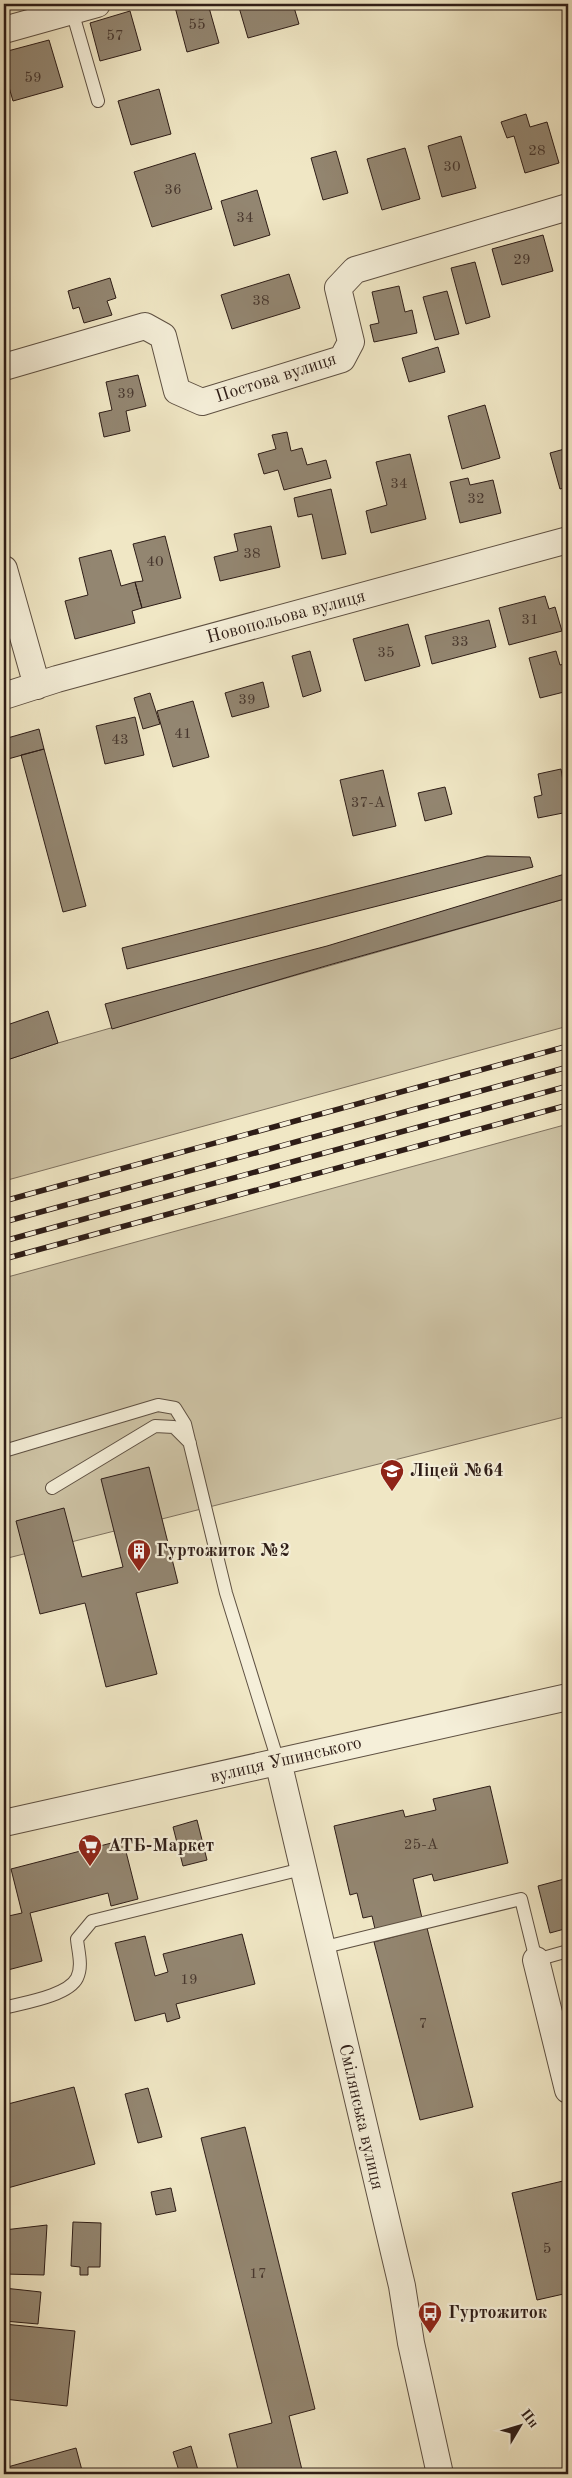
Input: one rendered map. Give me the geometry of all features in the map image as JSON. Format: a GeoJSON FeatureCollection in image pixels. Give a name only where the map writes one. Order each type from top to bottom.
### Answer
{"type":"FeatureCollection","features":[{"type":"Feature","properties":{"kind":"street"},"geometry":{"type":"LineString","coordinates":[[4,30],[85,7]]}},
{"type":"Feature","properties":{"kind":"street","name":"Постова вулиця"},"geometry":{"type":"LineString","coordinates":[[4,367],[145,326],[163,336],[177,391],[202,402],[342,359],[351,342],[338,288],[355,270],[568,208]]}},
{"type":"Feature","properties":{"kind":"street","name":"Новопольова вулиця"},"geometry":{"type":"LineString","coordinates":[[4,696],[57,679],[568,540]]}},
{"type":"Feature","properties":{"kind":"street"},"geometry":{"type":"LineString","coordinates":[[4,569],[37,686]]}},
{"type":"Feature","properties":{"kind":"street","name":"вулиця Ушинського"},"geometry":{"type":"LineString","coordinates":[[4,1823],[568,1697]]}},
{"type":"Feature","properties":{"kind":"street","name":"Смілянська вулиця"},"geometry":{"type":"LineString","coordinates":[[278,1761],[320,1948],[402,2286],[411,2343],[440,2474]]}},
{"type":"Feature","properties":{"kind":"street"},"geometry":{"type":"LineString","coordinates":[[536,1960],[568,2090]]}},
{"type":"Feature","properties":{"kind":"lane"},"geometry":{"type":"LineString","coordinates":[[85,7],[98,100]]}},
{"type":"Feature","properties":{"kind":"lane"},"geometry":{"type":"LineString","coordinates":[[4,1451],[158,1405],[175,1408],[185,1424],[226,1593],[278,1761]]}},
{"type":"Feature","properties":{"kind":"lane"},"geometry":{"type":"LineString","coordinates":[[52,1488],[154,1426],[174,1427],[190,1443]]}},
{"type":"Feature","properties":{"kind":"lane"},"geometry":{"type":"LineString","coordinates":[[4,2008],[63,1991],[77,1978],[80,1963],[77,1939],[92,1921],[302,1869]]}},
{"type":"Feature","properties":{"kind":"lane"},"geometry":{"type":"LineString","coordinates":[[320,1948],[520,1899],[536,1960],[568,1951]]}},
{"type":"Feature","properties":{"kind":"shaded area"},"geometry":{"type":"Polygon","coordinates":[[[568,898],[568,1026],[4,1181],[4,1061],[58,1043],[568,898]]]}},
{"type":"Feature","properties":{"kind":"shaded area"},"geometry":{"type":"Polygon","coordinates":[[[568,1124],[568,1416],[4,1559],[4,1278],[568,1124]]]}},
{"type":"Feature","properties":{"kind":"building"},"geometry":{"type":"Polygon","coordinates":[[[186,4],[208,4],[219,43],[187,52],[175,7],[186,4]]]}},
{"type":"Feature","properties":{"kind":"building"},"geometry":{"type":"Polygon","coordinates":[[[238,4],[293,4],[299,24],[248,38],[238,4]]]}},
{"type":"Feature","properties":{"kind":"building"},"geometry":{"type":"Polygon","coordinates":[[[130,11],[141,50],[100,61],[90,23],[130,11]]]}},
{"type":"Feature","properties":{"kind":"building"},"geometry":{"type":"Polygon","coordinates":[[[49,40],[63,87],[13,101],[4,70],[4,52],[49,40]]]}},
{"type":"Feature","properties":{"kind":"building"},"geometry":{"type":"Polygon","coordinates":[[[159,89],[171,134],[131,145],[118,101],[159,89]]]}},
{"type":"Feature","properties":{"kind":"building"},"geometry":{"type":"Polygon","coordinates":[[[526,114],[530,127],[547,122],[559,163],[525,173],[514,136],[507,138],[501,122],[526,114]]]}},
{"type":"Feature","properties":{"kind":"building"},"geometry":{"type":"Polygon","coordinates":[[[461,136],[476,188],[442,197],[428,146],[461,136]]]}},
{"type":"Feature","properties":{"kind":"building"},"geometry":{"type":"Polygon","coordinates":[[[405,148],[420,199],[382,210],[367,159],[405,148]]]}},
{"type":"Feature","properties":{"kind":"building"},"geometry":{"type":"Polygon","coordinates":[[[336,151],[348,193],[323,200],[311,158],[336,151]]]}},
{"type":"Feature","properties":{"kind":"building"},"geometry":{"type":"Polygon","coordinates":[[[195,153],[212,209],[152,227],[134,172],[195,153]]]}},
{"type":"Feature","properties":{"kind":"building"},"geometry":{"type":"Polygon","coordinates":[[[257,190],[270,235],[234,246],[221,201],[257,190]]]}},
{"type":"Feature","properties":{"kind":"building"},"geometry":{"type":"Polygon","coordinates":[[[543,235],[553,271],[502,285],[492,249],[543,235]]]}},
{"type":"Feature","properties":{"kind":"building"},"geometry":{"type":"Polygon","coordinates":[[[475,262],[490,317],[466,324],[451,268],[475,262]]]}},
{"type":"Feature","properties":{"kind":"building"},"geometry":{"type":"Polygon","coordinates":[[[289,274],[300,308],[232,329],[221,295],[289,274]]]}},
{"type":"Feature","properties":{"kind":"building"},"geometry":{"type":"Polygon","coordinates":[[[110,278],[116,298],[107,301],[112,315],[84,323],[79,307],[73,309],[68,291],[110,278]]]}},
{"type":"Feature","properties":{"kind":"building"},"geometry":{"type":"Polygon","coordinates":[[[399,286],[405,312],[412,310],[417,333],[374,342],[370,325],[379,323],[372,292],[399,286]]]}},
{"type":"Feature","properties":{"kind":"building"},"geometry":{"type":"Polygon","coordinates":[[[447,291],[459,334],[435,340],[423,297],[447,291]]]}},
{"type":"Feature","properties":{"kind":"building"},"geometry":{"type":"Polygon","coordinates":[[[438,347],[445,372],[409,382],[402,358],[438,347]]]}},
{"type":"Feature","properties":{"kind":"building"},"geometry":{"type":"Polygon","coordinates":[[[138,375],[146,406],[126,411],[130,431],[104,437],[99,413],[112,410],[106,382],[138,375]]]}},
{"type":"Feature","properties":{"kind":"building"},"geometry":{"type":"Polygon","coordinates":[[[485,405],[500,458],[462,469],[448,416],[485,405]]]}},
{"type":"Feature","properties":{"kind":"building"},"geometry":{"type":"Polygon","coordinates":[[[287,432],[291,451],[302,448],[307,465],[326,460],[331,478],[284,490],[278,470],[264,474],[258,454],[276,449],[272,435],[287,432]]]}},
{"type":"Feature","properties":{"kind":"building"},"geometry":{"type":"Polygon","coordinates":[[[568,437],[568,448],[565,438],[568,437]]]}},
{"type":"Feature","properties":{"kind":"building"},"geometry":{"type":"Polygon","coordinates":[[[568,448],[568,487],[560,489],[550,453],[568,448]]]}},
{"type":"Feature","properties":{"kind":"building"},"geometry":{"type":"Polygon","coordinates":[[[410,454],[426,519],[371,533],[366,511],[387,505],[376,462],[410,454]]]}},
{"type":"Feature","properties":{"kind":"building"},"geometry":{"type":"Polygon","coordinates":[[[468,478],[470,485],[493,480],[501,513],[460,523],[450,482],[468,478]]]}},
{"type":"Feature","properties":{"kind":"building"},"geometry":{"type":"Polygon","coordinates":[[[331,489],[346,554],[322,559],[312,514],[298,517],[294,498],[331,489]]]}},
{"type":"Feature","properties":{"kind":"building"},"geometry":{"type":"Polygon","coordinates":[[[271,526],[280,567],[220,581],[214,557],[238,551],[234,534],[271,526]]]}},
{"type":"Feature","properties":{"kind":"building"},"geometry":{"type":"Polygon","coordinates":[[[165,536],[181,598],[142,608],[135,582],[143,581],[133,544],[165,536]]]}},
{"type":"Feature","properties":{"kind":"building"},"geometry":{"type":"Polygon","coordinates":[[[111,550],[121,586],[135,582],[142,608],[132,611],[135,623],[75,639],[65,601],[88,595],[79,558],[111,550]]]}},
{"type":"Feature","properties":{"kind":"building"},"geometry":{"type":"Polygon","coordinates":[[[545,596],[549,609],[555,607],[562,631],[509,645],[499,608],[545,596]]]}},
{"type":"Feature","properties":{"kind":"building"},"geometry":{"type":"Polygon","coordinates":[[[489,620],[496,647],[432,664],[425,636],[489,620]]]}},
{"type":"Feature","properties":{"kind":"building"},"geometry":{"type":"Polygon","coordinates":[[[408,624],[420,666],[365,681],[353,639],[408,624]]]}},
{"type":"Feature","properties":{"kind":"building"},"geometry":{"type":"Polygon","coordinates":[[[310,651],[321,691],[303,697],[292,656],[310,651]]]}},
{"type":"Feature","properties":{"kind":"building"},"geometry":{"type":"Polygon","coordinates":[[[556,651],[560,665],[568,663],[568,691],[540,698],[529,658],[556,651]]]}},
{"type":"Feature","properties":{"kind":"building"},"geometry":{"type":"Polygon","coordinates":[[[263,682],[269,707],[232,717],[225,693],[263,682]]]}},
{"type":"Feature","properties":{"kind":"building"},"geometry":{"type":"Polygon","coordinates":[[[150,693],[160,724],[143,729],[134,698],[150,693]]]}},
{"type":"Feature","properties":{"kind":"building"},"geometry":{"type":"Polygon","coordinates":[[[193,701],[209,757],[173,767],[157,711],[193,701]]]}},
{"type":"Feature","properties":{"kind":"building"},"geometry":{"type":"Polygon","coordinates":[[[135,717],[144,755],[105,764],[96,726],[135,717]]]}},
{"type":"Feature","properties":{"kind":"building"},"geometry":{"type":"Polygon","coordinates":[[[39,729],[44,749],[8,759],[4,739],[39,729]]]}},
{"type":"Feature","properties":{"kind":"building"},"geometry":{"type":"Polygon","coordinates":[[[44,749],[86,906],[63,912],[21,755],[44,749]]]}},
{"type":"Feature","properties":{"kind":"building"},"geometry":{"type":"Polygon","coordinates":[[[561,769],[568,812],[538,818],[534,797],[542,795],[538,774],[561,769]]]}},
{"type":"Feature","properties":{"kind":"building"},"geometry":{"type":"Polygon","coordinates":[[[383,770],[396,826],[353,836],[340,780],[383,770]]]}},
{"type":"Feature","properties":{"kind":"building"},"geometry":{"type":"Polygon","coordinates":[[[445,787],[452,814],[425,821],[418,793],[445,787]]]}},
{"type":"Feature","properties":{"kind":"building"},"geometry":{"type":"Polygon","coordinates":[[[487,856],[530,857],[533,867],[127,969],[122,948],[487,856]]]}},
{"type":"Feature","properties":{"kind":"building"},"geometry":{"type":"Polygon","coordinates":[[[568,873],[568,898],[329,965],[112,1029],[105,1004],[327,946],[568,873]]]}},
{"type":"Feature","properties":{"kind":"building"},"geometry":{"type":"Polygon","coordinates":[[[48,1011],[58,1043],[4,1061],[4,1026],[48,1011]]]}},
{"type":"Feature","properties":{"kind":"building","name":"Гуртожиток №2"},"geometry":{"type":"Polygon","coordinates":[[[149,1467],[178,1583],[136,1593],[157,1674],[106,1687],[85,1603],[40,1614],[16,1521],[64,1508],[82,1577],[123,1567],[101,1479],[149,1467]]]}},
{"type":"Feature","properties":{"kind":"building"},"geometry":{"type":"Polygon","coordinates":[[[490,1786],[508,1863],[434,1881],[432,1874],[413,1879],[422,1918],[375,1929],[372,1916],[363,1918],[357,1893],[350,1895],[334,1826],[403,1810],[405,1817],[436,1810],[433,1799],[490,1786]]]}},
{"type":"Feature","properties":{"kind":"building"},"geometry":{"type":"Polygon","coordinates":[[[197,1820],[207,1860],[183,1866],[173,1827],[197,1820]]]}},
{"type":"Feature","properties":{"kind":"building"},"geometry":{"type":"Polygon","coordinates":[[[123,1840],[138,1899],[111,1906],[108,1893],[30,1913],[42,1961],[4,1971],[4,1917],[22,1913],[11,1869],[123,1840]]]}},
{"type":"Feature","properties":{"kind":"building"},"geometry":{"type":"Polygon","coordinates":[[[568,1878],[568,1928],[550,1933],[538,1886],[568,1878]]]}},
{"type":"Feature","properties":{"kind":"building"},"geometry":{"type":"Polygon","coordinates":[[[427,1928],[473,2107],[420,2120],[374,1942],[427,1928]]]}},
{"type":"Feature","properties":{"kind":"building"},"geometry":{"type":"Polygon","coordinates":[[[242,1934],[255,1984],[176,2004],[180,2018],[167,2022],[165,2013],[135,2021],[115,1943],[145,1936],[155,1976],[168,1972],[163,1954],[242,1934]]]}},
{"type":"Feature","properties":{"kind":"building"},"geometry":{"type":"Polygon","coordinates":[[[74,2087],[95,2164],[4,2189],[4,2105],[74,2087]]]}},
{"type":"Feature","properties":{"kind":"building"},"geometry":{"type":"Polygon","coordinates":[[[148,2088],[162,2137],[138,2143],[125,2094],[148,2088]]]}},
{"type":"Feature","properties":{"kind":"building"},"geometry":{"type":"Polygon","coordinates":[[[245,2127],[315,2409],[289,2416],[303,2474],[239,2474],[229,2434],[272,2423],[201,2138],[245,2127]]]}},
{"type":"Feature","properties":{"kind":"building"},"geometry":{"type":"Polygon","coordinates":[[[563,2181],[568,2205],[568,2293],[537,2300],[512,2193],[563,2181]]]}},
{"type":"Feature","properties":{"kind":"building"},"geometry":{"type":"Polygon","coordinates":[[[171,2188],[176,2211],[156,2215],[151,2192],[171,2188]]]}},
{"type":"Feature","properties":{"kind":"building"},"geometry":{"type":"Polygon","coordinates":[[[73,2222],[101,2223],[100,2267],[88,2267],[88,2275],[80,2275],[80,2267],[71,2266],[73,2222]]]}},
{"type":"Feature","properties":{"kind":"building"},"geometry":{"type":"Polygon","coordinates":[[[47,2225],[44,2275],[4,2274],[4,2230],[47,2225]]]}},
{"type":"Feature","properties":{"kind":"building"},"geometry":{"type":"Polygon","coordinates":[[[4,2288],[41,2292],[38,2324],[4,2321],[4,2288]]]}},
{"type":"Feature","properties":{"kind":"building"},"geometry":{"type":"Polygon","coordinates":[[[4,2324],[75,2331],[67,2406],[4,2399],[4,2324]]]}},
{"type":"Feature","properties":{"kind":"building"},"geometry":{"type":"Polygon","coordinates":[[[191,2446],[198,2470],[180,2474],[173,2452],[191,2446]]]}},
{"type":"Feature","properties":{"kind":"building"},"geometry":{"type":"Polygon","coordinates":[[[76,2448],[83,2474],[4,2474],[4,2468],[76,2448]]]}},
{"type":"Feature","properties":{"kind":"railway"},"geometry":{"type":"LineString","coordinates":[[4,1201],[568,1046]]}},
{"type":"Feature","properties":{"kind":"railway"},"geometry":{"type":"LineString","coordinates":[[4,1222],[568,1067]]}},
{"type":"Feature","properties":{"kind":"railway"},"geometry":{"type":"LineString","coordinates":[[4,1241],[568,1086]]}},
{"type":"Feature","properties":{"kind":"railway"},"geometry":{"type":"LineString","coordinates":[[4,1259],[568,1105]]}},
{"type":"Feature","properties":{"kind":"place","name":"Ліцей №64"},"geometry":{"type":"Point","coordinates":[392,1492]}},
{"type":"Feature","properties":{"kind":"place","name":"Гуртожиток №2"},"geometry":{"type":"Point","coordinates":[139,1572]}},
{"type":"Feature","properties":{"kind":"place","name":"АТБ-Маркет"},"geometry":{"type":"Point","coordinates":[90,1867]}},
{"type":"Feature","properties":{"kind":"place","name":"Гуртожиток"},"geometry":{"type":"Point","coordinates":[430,2334]}}]}
